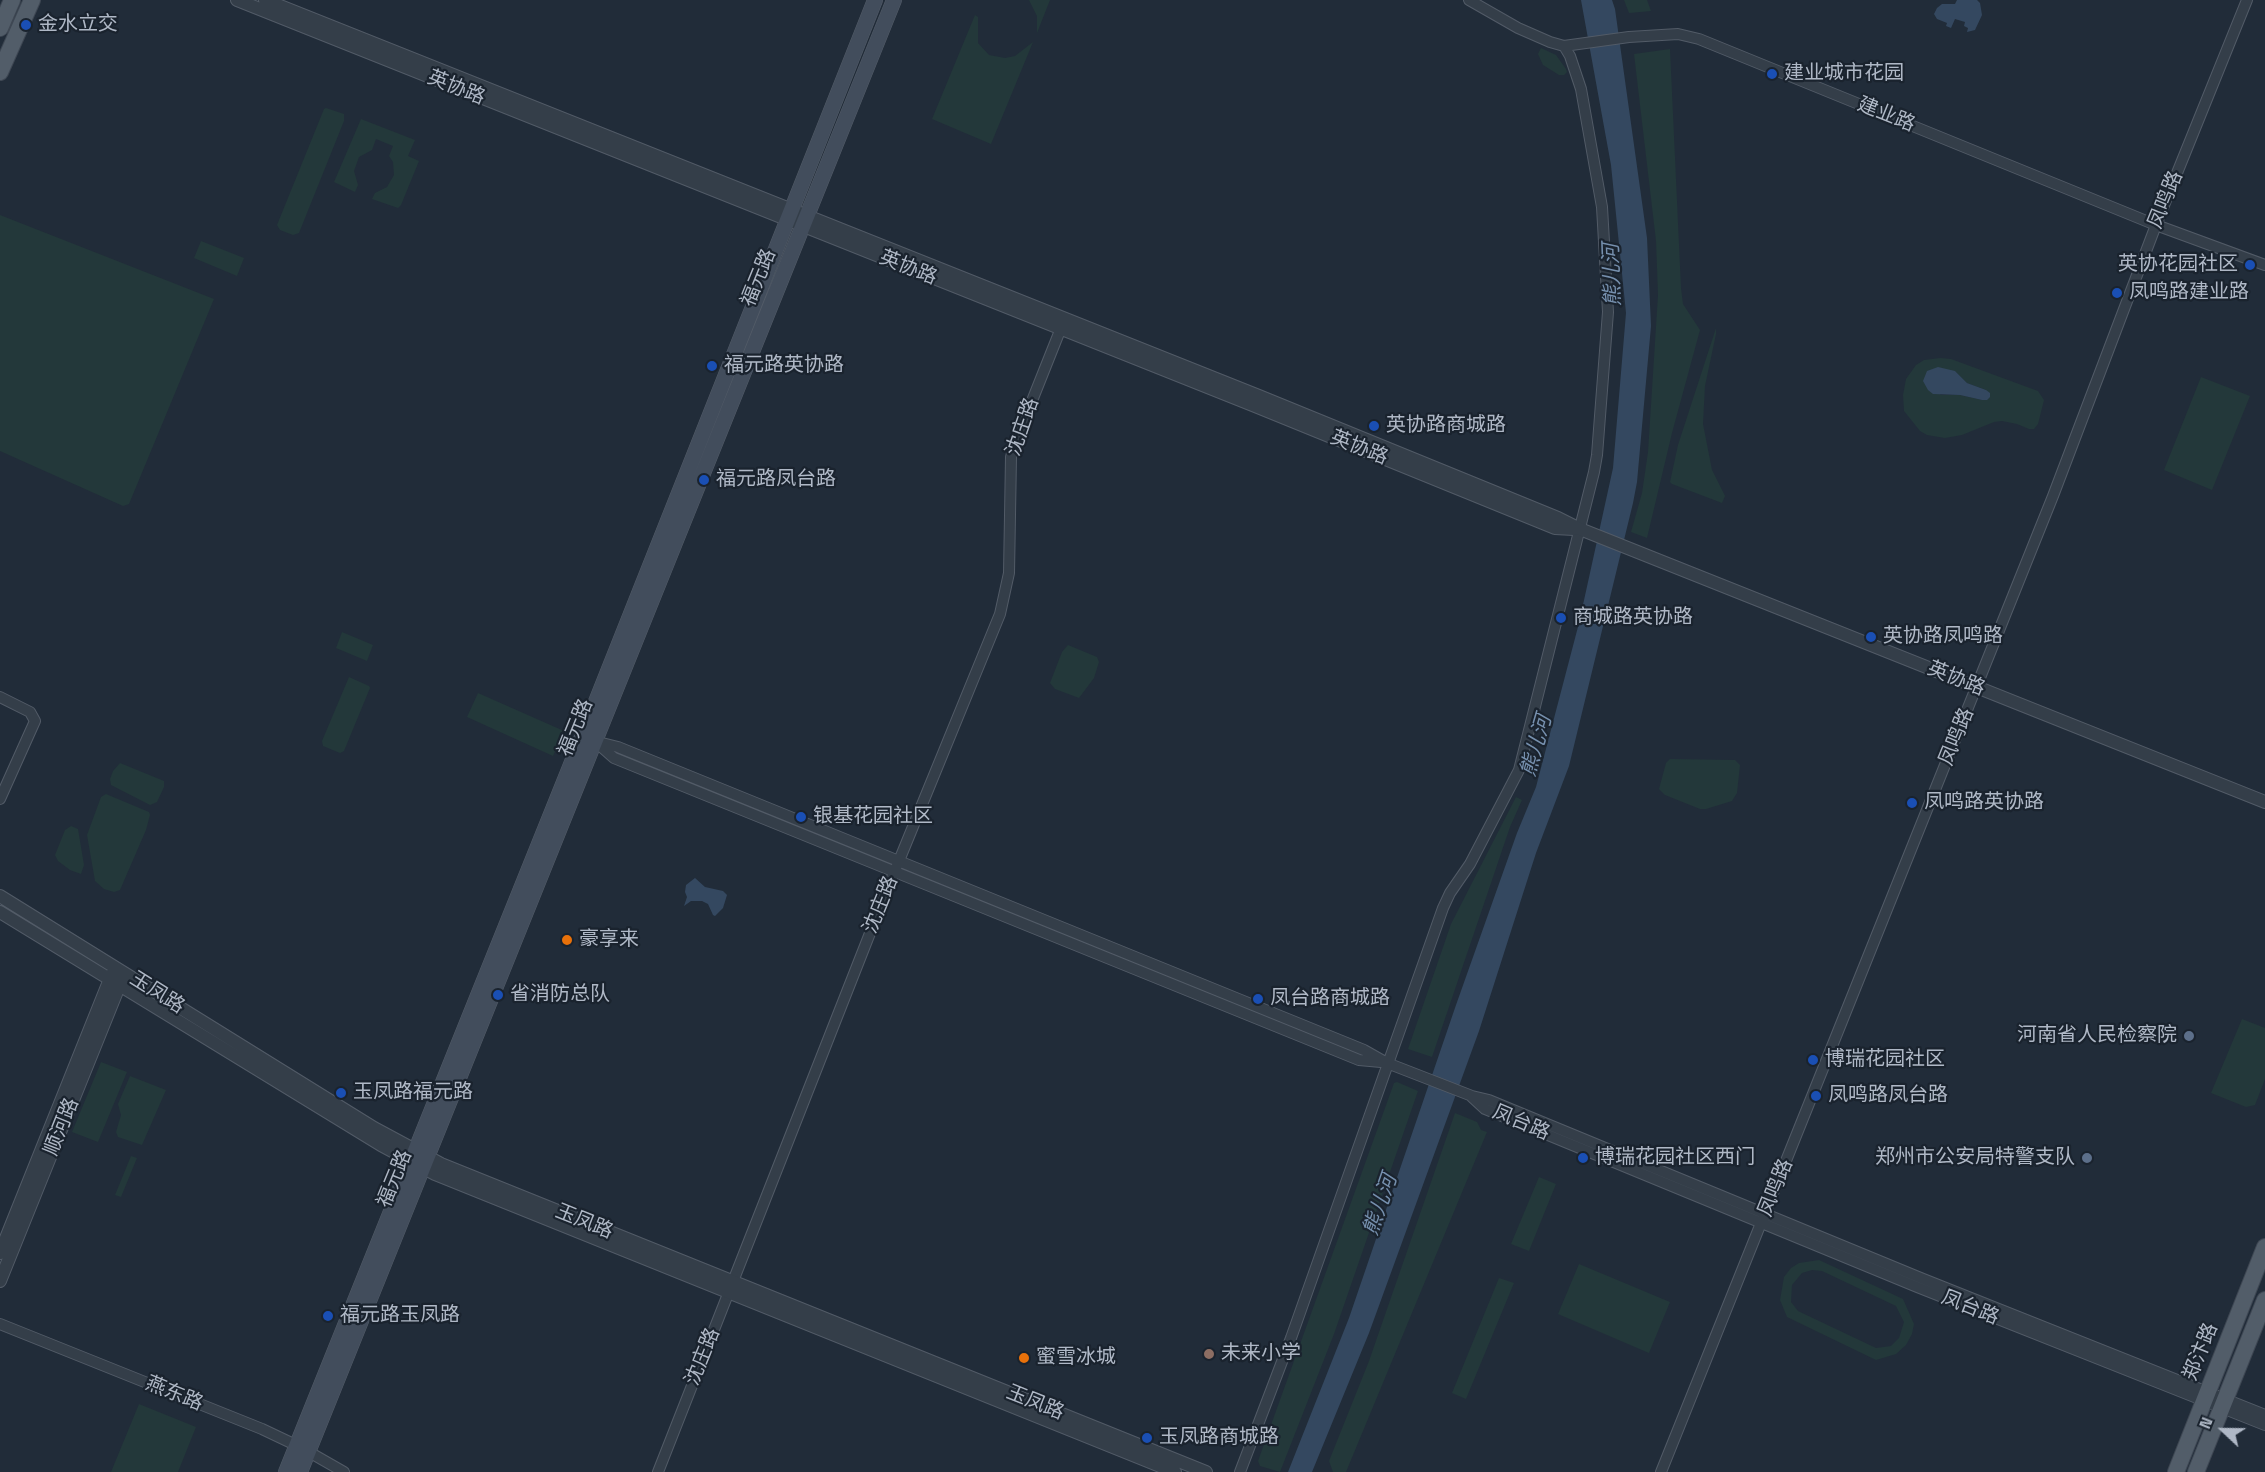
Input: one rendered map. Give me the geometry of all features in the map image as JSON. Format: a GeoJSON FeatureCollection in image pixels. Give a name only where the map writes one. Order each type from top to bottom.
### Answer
{"type":"FeatureCollection","features":[{"type":"Feature","properties":{"kind":"main road"},"geometry":{"type":"LineString","coordinates":[[0,28],[12,0]]}},
{"type":"Feature","properties":{"kind":"main road"},"geometry":{"type":"LineString","coordinates":[[0,72],[32,0]]}},
{"type":"Feature","properties":{"kind":"main road","name":"福元路"},"geometry":{"type":"LineString","coordinates":[[286,1472],[303,1448],[419,1159],[570,767],[874,0]]}},
{"type":"Feature","properties":{"kind":"main road","name":"福元路"},"geometry":{"type":"LineString","coordinates":[[419,1159],[594,741],[894,0]]}},
{"type":"Feature","properties":{"kind":"main road","name":"郑汴路"},"geometry":{"type":"LineString","coordinates":[[2176,1472],[2265,1247]]}},
{"type":"Feature","properties":{"kind":"main road","name":"郑汴路"},"geometry":{"type":"LineString","coordinates":[[2196,1472],[2265,1300]]}},
{"type":"Feature","properties":{"kind":"main road","name":"福元路"},"geometry":{"type":"LineString","coordinates":[[300,1472],[303,1448]]}},
{"type":"Feature","properties":{"kind":"street","name":"英协路"},"geometry":{"type":"LineString","coordinates":[[237,0],[788,214]]}},
{"type":"Feature","properties":{"kind":"street","name":"英协路"},"geometry":{"type":"LineString","coordinates":[[265,0],[1061,328],[1555,528],[1584,531]]}},
{"type":"Feature","properties":{"kind":"street","name":"建业路"},"geometry":{"type":"LineString","coordinates":[[1469,0],[1518,28],[1564,46],[1629,37],[1678,34],[1699,39],[2156,225],[2265,265]]}},
{"type":"Feature","properties":{"kind":"street","name":"凤鸣路"},"geometry":{"type":"LineString","coordinates":[[1661,1472],[2073,446],[2156,225],[2247,0]]}},
{"type":"Feature","properties":{"kind":"street"},"geometry":{"type":"LineString","coordinates":[[1240,1472],[1291,1338],[1387,1063],[1447,900],[1470,864],[1519,770],[1584,531],[1597,455],[1608,312],[1602,207],[1581,89],[1570,56],[1564,46]]}},
{"type":"Feature","properties":{"kind":"street","name":"英协路"},"geometry":{"type":"LineString","coordinates":[[805,221],[1259,396],[1558,518],[1584,531],[2265,802]]}},
{"type":"Feature","properties":{"kind":"street","name":"沈庄路"},"geometry":{"type":"LineString","coordinates":[[658,1472],[897,866],[1000,615],[1009,573],[1011,457],[1061,328]]}},
{"type":"Feature","properties":{"kind":"street"},"geometry":{"type":"LineString","coordinates":[[0,697],[30,712],[35,721],[0,799]]}},
{"type":"Feature","properties":{"kind":"street","name":"凤台路"},"geometry":{"type":"LineString","coordinates":[[594,741],[615,758],[897,866],[1359,1060],[1387,1063],[1472,1096],[1485,1109],[2206,1396],[2265,1414]]}},
{"type":"Feature","properties":{"kind":"street","name":"玉凤路"},"geometry":{"type":"LineString","coordinates":[[0,896],[374,1128],[453,1183],[1206,1472]]}},
{"type":"Feature","properties":{"kind":"street","name":"玉凤路"},"geometry":{"type":"LineString","coordinates":[[0,912],[115,983],[419,1159]]}},
{"type":"Feature","properties":{"kind":"street","name":"顺河路"},"geometry":{"type":"LineString","coordinates":[[0,1281],[120,970]]}},
{"type":"Feature","properties":{"kind":"street","name":"顺河路"},"geometry":{"type":"LineString","coordinates":[[0,1252],[115,983]]}},
{"type":"Feature","properties":{"kind":"street","name":"玉凤路"},"geometry":{"type":"LineString","coordinates":[[730,1288],[1175,1472]]}},
{"type":"Feature","properties":{"kind":"street","name":"燕东路"},"geometry":{"type":"LineString","coordinates":[[0,1324],[254,1426],[303,1448],[344,1472]]}},
{"type":"Feature","properties":{"kind":"street","name":"凤台路"},"geometry":{"type":"LineString","coordinates":[[2224,1403],[2265,1425]]}},
{"type":"Feature","properties":{"kind":"green space"},"geometry":{"type":"Polygon","coordinates":[[[1029,0],[1050,0],[1037,33],[1037,16],[1029,0]]]}},
{"type":"Feature","properties":{"kind":"green space"},"geometry":{"type":"Polygon","coordinates":[[[1624,0],[1647,0],[1651,11],[1629,13],[1624,0]]]}},
{"type":"Feature","properties":{"kind":"green space"},"geometry":{"type":"Polygon","coordinates":[[[975,15],[978,17],[978,43],[989,55],[1005,58],[1015,56],[1033,42],[991,144],[932,119],[975,15]]]}},
{"type":"Feature","properties":{"kind":"green space"},"geometry":{"type":"Polygon","coordinates":[[[1541,48],[1556,55],[1566,69],[1567,72],[1564,75],[1559,75],[1543,65],[1538,54],[1541,48]]]}},
{"type":"Feature","properties":{"kind":"green space"},"geometry":{"type":"Polygon","coordinates":[[[1670,49],[1681,288],[1683,304],[1700,330],[1647,538],[1631,532],[1642,493],[1648,452],[1658,295],[1656,241],[1634,54],[1670,49]]]}},
{"type":"Feature","properties":{"kind":"green space"},"geometry":{"type":"Polygon","coordinates":[[[326,108],[344,114],[344,121],[299,233],[293,235],[280,230],[277,225],[326,108]]]}},
{"type":"Feature","properties":{"kind":"green space"},"geometry":{"type":"Polygon","coordinates":[[[361,119],[415,140],[408,156],[419,161],[398,208],[372,199],[375,193],[387,187],[394,175],[393,162],[389,156],[393,146],[376,139],[372,150],[359,157],[354,171],[358,185],[355,192],[334,182],[361,119]]]}},
{"type":"Feature","properties":{"kind":"green space"},"geometry":{"type":"Polygon","coordinates":[[[0,215],[214,299],[129,504],[123,506],[0,451],[0,215]]]}},
{"type":"Feature","properties":{"kind":"green space"},"geometry":{"type":"Polygon","coordinates":[[[201,241],[244,258],[237,276],[194,258],[201,241]]]}},
{"type":"Feature","properties":{"kind":"green space"},"geometry":{"type":"Polygon","coordinates":[[[1716,328],[1705,386],[1703,424],[1712,470],[1725,496],[1722,503],[1670,482],[1678,445],[1716,328]]]}},
{"type":"Feature","properties":{"kind":"green space"},"geometry":{"type":"Polygon","coordinates":[[[1951,359],[2038,391],[2044,400],[2038,424],[2034,429],[2029,429],[2002,421],[1962,435],[1945,438],[1927,435],[1920,431],[1904,411],[1903,395],[1906,379],[1916,365],[1924,360],[1951,359]],[[1955,371],[1940,395],[1960,395],[1982,400],[1986,390],[1967,383],[1955,371]]]}},
{"type":"Feature","properties":{"kind":"green space"},"geometry":{"type":"Polygon","coordinates":[[[2201,377],[2250,396],[2212,490],[2164,470],[2201,377]]]}},
{"type":"Feature","properties":{"kind":"green space"},"geometry":{"type":"Polygon","coordinates":[[[342,632],[373,645],[367,661],[336,648],[342,632]]]}},
{"type":"Feature","properties":{"kind":"green space"},"geometry":{"type":"Polygon","coordinates":[[[1068,645],[1097,657],[1099,662],[1094,678],[1079,698],[1055,689],[1050,683],[1062,652],[1068,645]]]}},
{"type":"Feature","properties":{"kind":"green space"},"geometry":{"type":"Polygon","coordinates":[[[349,677],[370,688],[344,751],[340,753],[323,746],[322,741],[349,677]]]}},
{"type":"Feature","properties":{"kind":"green space"},"geometry":{"type":"Polygon","coordinates":[[[478,693],[564,731],[553,756],[467,717],[478,693]]]}},
{"type":"Feature","properties":{"kind":"green space"},"geometry":{"type":"Polygon","coordinates":[[[1670,759],[1735,760],[1740,765],[1737,793],[1732,801],[1706,809],[1700,809],[1665,795],[1659,789],[1666,763],[1670,759]]]}},
{"type":"Feature","properties":{"kind":"green space"},"geometry":{"type":"Polygon","coordinates":[[[120,763],[164,781],[164,787],[157,802],[150,805],[111,785],[110,779],[113,771],[120,763]]]}},
{"type":"Feature","properties":{"kind":"green space"},"geometry":{"type":"Polygon","coordinates":[[[106,794],[149,812],[150,815],[146,830],[120,890],[114,892],[104,889],[95,881],[87,835],[101,797],[106,794]]]}},
{"type":"Feature","properties":{"kind":"green space"},"geometry":{"type":"Polygon","coordinates":[[[1516,797],[1522,800],[1510,827],[1432,1057],[1408,1049],[1451,924],[1516,797]]]}},
{"type":"Feature","properties":{"kind":"green space"},"geometry":{"type":"Polygon","coordinates":[[[71,826],[78,829],[84,865],[81,874],[70,870],[58,861],[55,855],[65,830],[71,826]]]}},
{"type":"Feature","properties":{"kind":"green space"},"geometry":{"type":"Polygon","coordinates":[[[2242,1019],[2265,1028],[2265,1079],[2255,1105],[2246,1107],[2211,1093],[2242,1019]]]}},
{"type":"Feature","properties":{"kind":"green space"},"geometry":{"type":"Polygon","coordinates":[[[101,1062],[127,1072],[98,1142],[72,1132],[101,1062]]]}},
{"type":"Feature","properties":{"kind":"green space"},"geometry":{"type":"Polygon","coordinates":[[[130,1076],[166,1090],[142,1145],[118,1137],[116,1132],[121,1115],[118,1104],[130,1076]]]}},
{"type":"Feature","properties":{"kind":"green space"},"geometry":{"type":"Polygon","coordinates":[[[1397,1082],[1418,1091],[1334,1334],[1280,1472],[1260,1466],[1258,1461],[1394,1083],[1397,1082]]]}},
{"type":"Feature","properties":{"kind":"green space"},"geometry":{"type":"Polygon","coordinates":[[[1455,1113],[1477,1122],[1481,1130],[1487,1132],[1346,1472],[1333,1472],[1329,1461],[1369,1361],[1455,1113]]]}},
{"type":"Feature","properties":{"kind":"green space"},"geometry":{"type":"Polygon","coordinates":[[[131,1156],[137,1158],[121,1197],[115,1195],[131,1156]]]}},
{"type":"Feature","properties":{"kind":"green space"},"geometry":{"type":"Polygon","coordinates":[[[1539,1177],[1556,1184],[1529,1251],[1511,1244],[1539,1177]]]}},
{"type":"Feature","properties":{"kind":"green space"},"geometry":{"type":"Polygon","coordinates":[[[1819,1260],[1903,1299],[1914,1324],[1906,1345],[1896,1354],[1876,1360],[1787,1317],[1780,1300],[1784,1277],[1791,1268],[1799,1263],[1819,1260]],[[1812,1270],[1802,1273],[1792,1285],[1791,1302],[1798,1311],[1876,1348],[1891,1346],[1899,1338],[1904,1322],[1896,1306],[1822,1271],[1812,1270]]]}},
{"type":"Feature","properties":{"kind":"green space"},"geometry":{"type":"Polygon","coordinates":[[[1579,1264],[1670,1302],[1649,1353],[1558,1314],[1579,1264]]]}},
{"type":"Feature","properties":{"kind":"green space"},"geometry":{"type":"Polygon","coordinates":[[[1499,1278],[1514,1283],[1466,1399],[1452,1393],[1499,1278]]]}},
{"type":"Feature","properties":{"kind":"green space"},"geometry":{"type":"Polygon","coordinates":[[[139,1404],[196,1427],[178,1472],[111,1472],[139,1404]]]}},
{"type":"Feature","properties":{"kind":"water"},"geometry":{"type":"Polygon","coordinates":[[[1581,0],[1612,0],[1615,9],[1647,238],[1651,326],[1637,482],[1633,503],[1569,766],[1536,853],[1479,1031],[1369,1333],[1312,1472],[1288,1472],[1349,1318],[1456,1005],[1517,833],[1536,787],[1579,623],[1613,468],[1626,313],[1611,165],[1581,0]]]}},
{"type":"Feature","properties":{"kind":"water"},"geometry":{"type":"Polygon","coordinates":[[[1957,0],[1977,0],[1980,3],[1982,15],[1975,30],[1967,32],[1965,22],[1955,19],[1951,28],[1946,26],[1947,23],[1937,19],[1934,14],[1942,4],[1955,4],[1957,0]]]}},
{"type":"Feature","properties":{"kind":"water"},"geometry":{"type":"Polygon","coordinates":[[[1938,367],[1955,371],[1967,383],[1986,390],[1990,393],[1990,397],[1982,400],[1960,395],[1933,394],[1923,381],[1927,371],[1938,367]]]}},
{"type":"Feature","properties":{"kind":"water"},"geometry":{"type":"Polygon","coordinates":[[[695,878],[705,887],[723,891],[727,895],[723,908],[715,916],[708,904],[702,901],[691,901],[684,906],[687,897],[686,885],[695,878]]]}},
{"type":"Feature","properties":{"kind":"place","name":"金水立交"},"geometry":{"type":"Point","coordinates":[26,25]}},
{"type":"Feature","properties":{"kind":"place","name":"建业城市花园"},"geometry":{"type":"Point","coordinates":[1772,74]}},
{"type":"Feature","properties":{"kind":"place","name":"英协花园社区"},"geometry":{"type":"Point","coordinates":[2250,265]}},
{"type":"Feature","properties":{"kind":"place","name":"凤鸣路建业路"},"geometry":{"type":"Point","coordinates":[2117,293]}},
{"type":"Feature","properties":{"kind":"place","name":"福元路英协路"},"geometry":{"type":"Point","coordinates":[712,366]}},
{"type":"Feature","properties":{"kind":"place","name":"英协路商城路"},"geometry":{"type":"Point","coordinates":[1374,426]}},
{"type":"Feature","properties":{"kind":"place","name":"福元路凤台路"},"geometry":{"type":"Point","coordinates":[704,480]}},
{"type":"Feature","properties":{"kind":"place","name":"商城路英协路"},"geometry":{"type":"Point","coordinates":[1561,618]}},
{"type":"Feature","properties":{"kind":"place","name":"英协路凤鸣路"},"geometry":{"type":"Point","coordinates":[1871,637]}},
{"type":"Feature","properties":{"kind":"place","name":"凤鸣路英协路"},"geometry":{"type":"Point","coordinates":[1912,803]}},
{"type":"Feature","properties":{"kind":"place","name":"银基花园社区"},"geometry":{"type":"Point","coordinates":[801,817]}},
{"type":"Feature","properties":{"kind":"place","name":"豪享来"},"geometry":{"type":"Point","coordinates":[567,940]}},
{"type":"Feature","properties":{"kind":"place","name":"省消防总队"},"geometry":{"type":"Point","coordinates":[498,995]}},
{"type":"Feature","properties":{"kind":"place","name":"凤台路商城路"},"geometry":{"type":"Point","coordinates":[1258,999]}},
{"type":"Feature","properties":{"kind":"place","name":"河南省人民检察院"},"geometry":{"type":"Point","coordinates":[2189,1036]}},
{"type":"Feature","properties":{"kind":"place","name":"博瑞花园社区"},"geometry":{"type":"Point","coordinates":[1813,1060]}},
{"type":"Feature","properties":{"kind":"place","name":"玉凤路福元路"},"geometry":{"type":"Point","coordinates":[341,1093]}},
{"type":"Feature","properties":{"kind":"place","name":"凤鸣路凤台路"},"geometry":{"type":"Point","coordinates":[1816,1096]}},
{"type":"Feature","properties":{"kind":"place","name":"博瑞花园社区西门"},"geometry":{"type":"Point","coordinates":[1583,1158]}},
{"type":"Feature","properties":{"kind":"place","name":"郑州市公安局特警支队"},"geometry":{"type":"Point","coordinates":[2087,1158]}},
{"type":"Feature","properties":{"kind":"place","name":"福元路玉凤路"},"geometry":{"type":"Point","coordinates":[328,1316]}},
{"type":"Feature","properties":{"kind":"place","name":"未来小学"},"geometry":{"type":"Point","coordinates":[1209,1354]}},
{"type":"Feature","properties":{"kind":"place","name":"蜜雪冰城"},"geometry":{"type":"Point","coordinates":[1024,1358]}},
{"type":"Feature","properties":{"kind":"place","name":"玉凤路商城路"},"geometry":{"type":"Point","coordinates":[1147,1438]}},
{"type":"Feature","properties":{"kind":"water label","name":"熊儿河"},"geometry":{"type":"Point","coordinates":[1613,275]}},
{"type":"Feature","properties":{"kind":"water label","name":"熊儿河"},"geometry":{"type":"Point","coordinates":[1537,746]}},
{"type":"Feature","properties":{"kind":"water label","name":"熊儿河"},"geometry":{"type":"Point","coordinates":[1381,1205]}}]}
